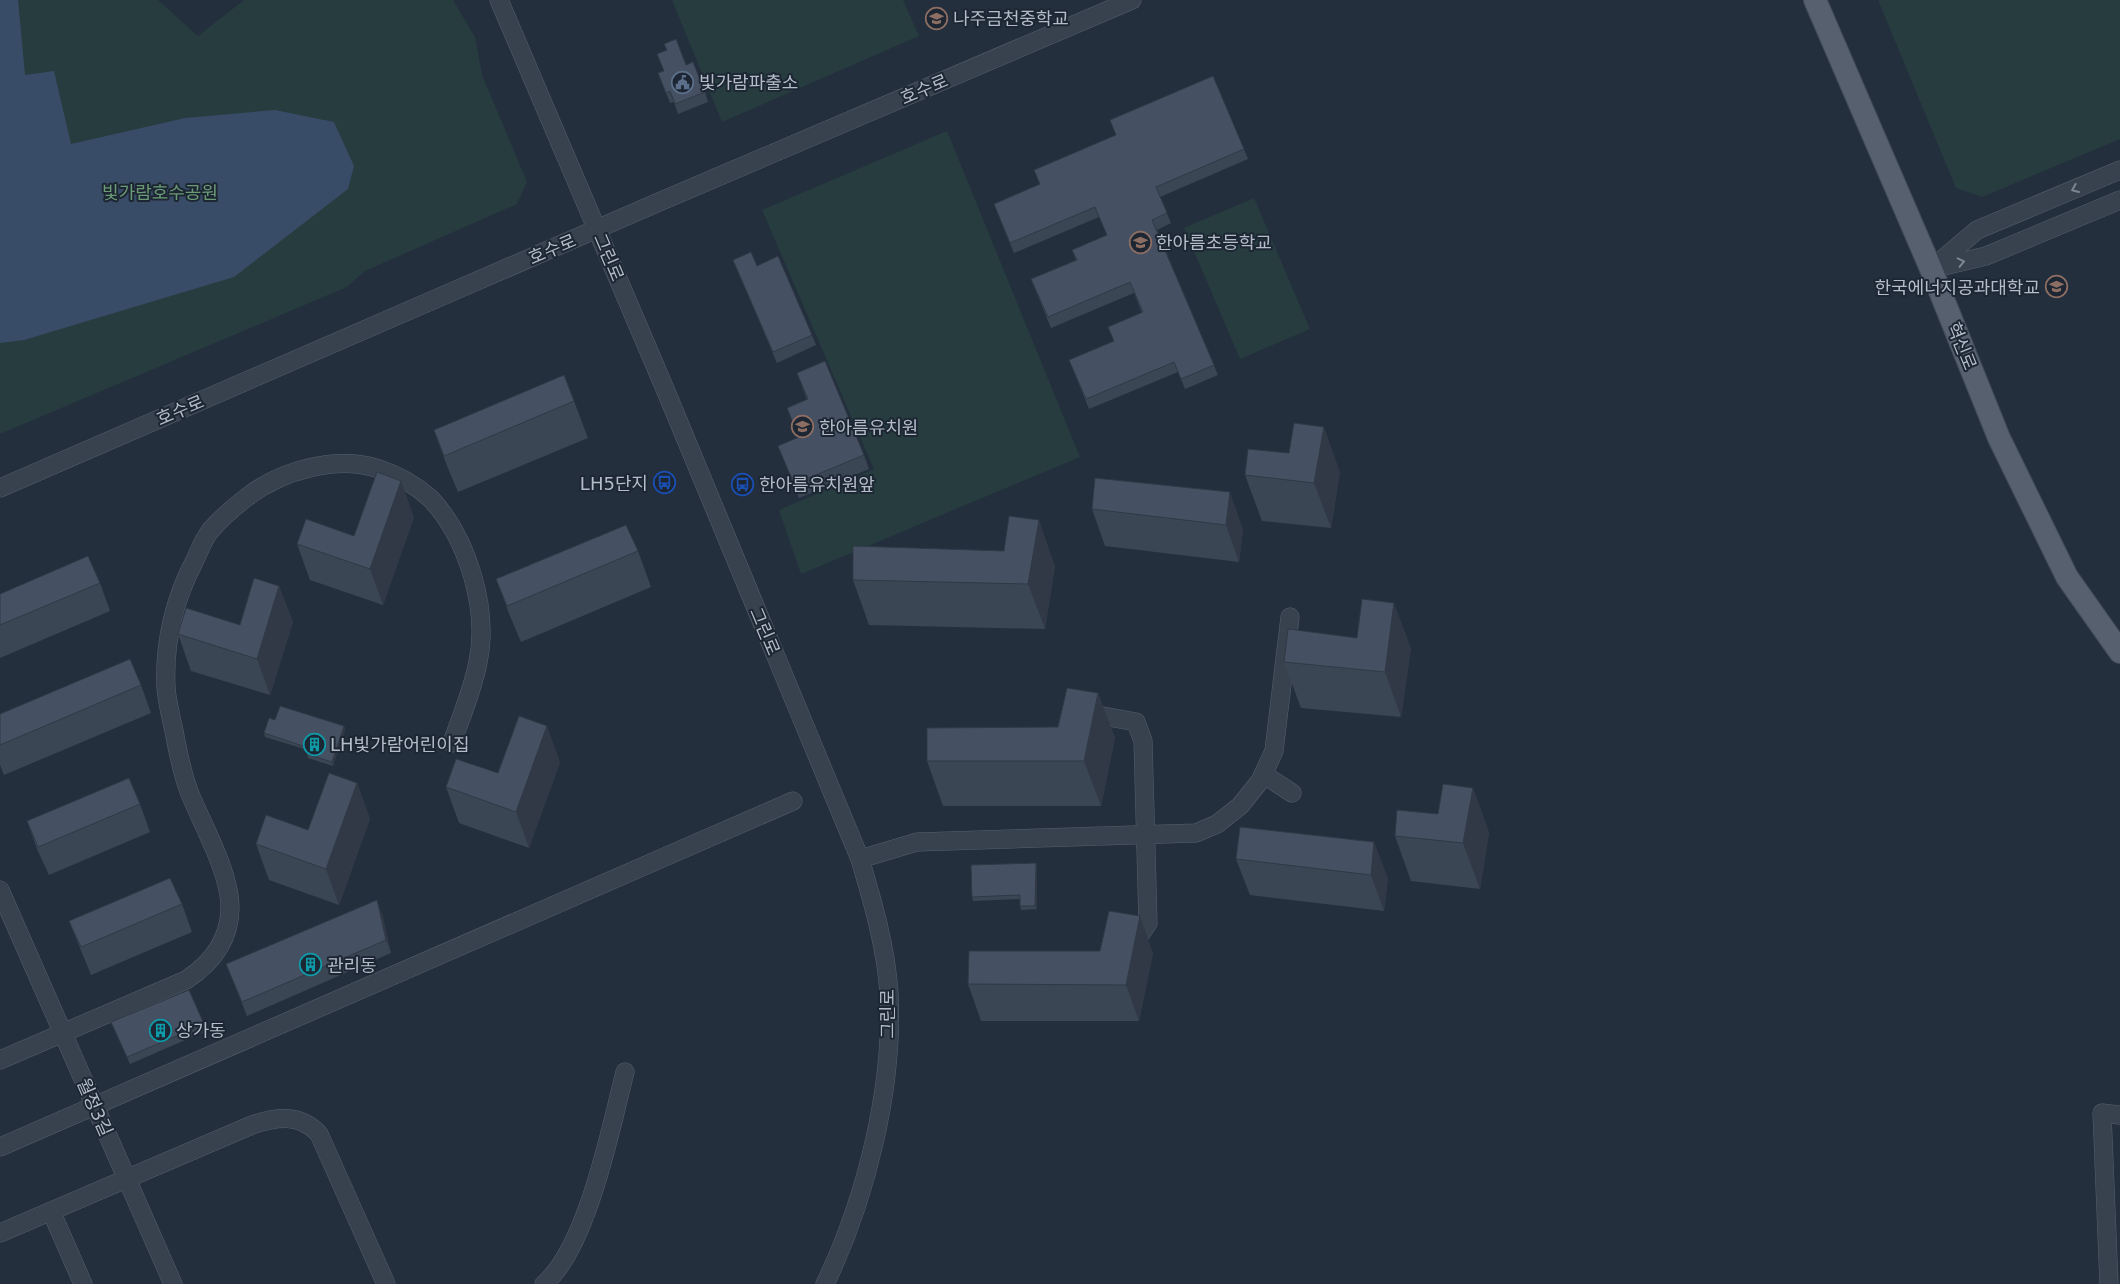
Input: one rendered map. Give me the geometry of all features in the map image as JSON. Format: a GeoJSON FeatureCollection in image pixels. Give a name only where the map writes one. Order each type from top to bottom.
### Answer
{"type":"FeatureCollection","features":[{"type":"Feature","properties":{"kind":"main road","name":"혁신로"},"geometry":{"type":"LineString","coordinates":[[1815,0],[1931,269],[1999,438],[2067,577],[2120,652]]}},
{"type":"Feature","properties":{"kind":"street","name":"그린로"},"geometry":{"type":"LineString","coordinates":[[499,0],[597,229],[860,859],[878,921],[889,992],[889,1031],[885,1076],[876,1129],[863,1185],[840,1253],[825,1284]]}},
{"type":"Feature","properties":{"kind":"street","name":"호수로"},"geometry":{"type":"LineString","coordinates":[[0,488],[597,229],[1132,0]]}},
{"type":"Feature","properties":{"kind":"street"},"geometry":{"type":"LineString","coordinates":[[1931,269],[1977,230],[2120,170]]}},
{"type":"Feature","properties":{"kind":"street"},"geometry":{"type":"LineString","coordinates":[[1931,269],[1986,256],[2120,200]]}},
{"type":"Feature","properties":{"kind":"street"},"geometry":{"type":"LineString","coordinates":[[0,1060],[186,980],[199,972],[223,943],[228,926],[230,906],[228,888],[189,792],[180,760],[166,688],[168,638],[183,582],[209,532],[231,510],[257,489],[320,466],[356,464],[378,469],[398,477],[430,498],[462,548],[471,570],[480,616],[478,663],[452,743]]}},
{"type":"Feature","properties":{"kind":"street"},"geometry":{"type":"LineString","coordinates":[[860,859],[917,842],[1146,836],[1196,833],[1217,824],[1240,806],[1263,774],[1274,751],[1290,617]]}},
{"type":"Feature","properties":{"kind":"street"},"geometry":{"type":"LineString","coordinates":[[1103,716],[1136,722],[1143,741],[1148,923],[1140,935],[1119,937]]}},
{"type":"Feature","properties":{"kind":"street"},"geometry":{"type":"LineString","coordinates":[[1263,774],[1292,793]]}},
{"type":"Feature","properties":{"kind":"street"},"geometry":{"type":"LineString","coordinates":[[0,1147],[793,801]]}},
{"type":"Feature","properties":{"kind":"street","name":"월정3길"},"geometry":{"type":"LineString","coordinates":[[0,890],[173,1284]]}},
{"type":"Feature","properties":{"kind":"street"},"geometry":{"type":"LineString","coordinates":[[544,1284],[560,1266],[568,1253],[588,1206],[611,1130],[624,1072]]}},
{"type":"Feature","properties":{"kind":"street"},"geometry":{"type":"LineString","coordinates":[[2109,1284],[2102,1113],[2120,1115]]}},
{"type":"Feature","properties":{"kind":"street"},"geometry":{"type":"LineString","coordinates":[[0,1233],[252,1125],[280,1118],[299,1120],[312,1127],[319,1134],[386,1284]]}},
{"type":"Feature","properties":{"kind":"street"},"geometry":{"type":"LineString","coordinates":[[51,1211],[83,1284]]}},
{"type":"Feature","properties":{"kind":"green space","name":"빛가람호수공원"},"geometry":{"type":"Polygon","coordinates":[[[0,0],[158,0],[198,36],[244,0],[453,0],[475,37],[482,75],[527,182],[517,204],[365,271],[347,287],[0,434],[0,0]]]}},
{"type":"Feature","properties":{"kind":"green space"},"geometry":{"type":"Polygon","coordinates":[[[672,0],[903,0],[919,36],[722,122],[672,0]]]}},
{"type":"Feature","properties":{"kind":"green space"},"geometry":{"type":"Polygon","coordinates":[[[1878,0],[2120,0],[2120,139],[1982,197],[1956,188],[1878,0]]]}},
{"type":"Feature","properties":{"kind":"green space"},"geometry":{"type":"Polygon","coordinates":[[[947,131],[1080,457],[801,574],[779,510],[874,469],[762,210],[947,131]]]}},
{"type":"Feature","properties":{"kind":"green space"},"geometry":{"type":"Polygon","coordinates":[[[1254,198],[1310,329],[1240,359],[1184,228],[1254,198]]]}},
{"type":"Feature","properties":{"kind":"water"},"geometry":{"type":"Polygon","coordinates":[[[0,0],[18,0],[25,75],[54,71],[71,144],[185,118],[275,110],[334,122],[354,166],[348,189],[234,277],[24,340],[0,343],[0,0]]]}},
{"type":"Feature","properties":{"kind":"building","name":"빛가람파출소"},"geometry":{"type":"Polygon","coordinates":[[[676,39],[686,65],[693,62],[705,92],[675,104],[670,91],[666,93],[658,73],[664,71],[657,54],[667,50],[664,44],[676,39]]]}},
{"type":"Feature","properties":{"kind":"building"},"geometry":{"type":"Polygon","coordinates":[[[1213,76],[1244,149],[1156,187],[1167,213],[1152,220],[1214,365],[1181,379],[1174,362],[1086,399],[1069,360],[1114,341],[1108,327],[1143,312],[1130,282],[1048,317],[1031,279],[1077,260],[1072,250],[1107,235],[1095,207],[1010,243],[994,204],[1040,184],[1034,170],[1116,135],[1110,120],[1213,76]]]}},
{"type":"Feature","properties":{"kind":"building"},"geometry":{"type":"Polygon","coordinates":[[[751,252],[757,266],[778,256],[812,335],[773,352],[733,260],[751,252]]]}},
{"type":"Feature","properties":{"kind":"building"},"geometry":{"type":"Polygon","coordinates":[[[825,361],[864,455],[794,484],[778,446],[799,437],[787,408],[808,399],[797,373],[825,361]]]}},
{"type":"Feature","properties":{"kind":"building"},"geometry":{"type":"Polygon","coordinates":[[[564,375],[574,401],[444,456],[434,430],[564,375]]]}},
{"type":"Feature","properties":{"kind":"building"},"geometry":{"type":"Polygon","coordinates":[[[1294,423],[1324,427],[1314,483],[1245,475],[1248,449],[1289,453],[1294,423]]]}},
{"type":"Feature","properties":{"kind":"building"},"geometry":{"type":"Polygon","coordinates":[[[377,472],[401,481],[370,569],[297,544],[306,519],[354,536],[377,472]]]}},
{"type":"Feature","properties":{"kind":"building"},"geometry":{"type":"Polygon","coordinates":[[[1095,478],[1230,492],[1226,525],[1092,509],[1095,478]]]}},
{"type":"Feature","properties":{"kind":"building"},"geometry":{"type":"Polygon","coordinates":[[[1009,516],[1039,520],[1028,584],[853,580],[853,546],[1004,551],[1009,516]]]}},
{"type":"Feature","properties":{"kind":"building"},"geometry":{"type":"Polygon","coordinates":[[[626,525],[638,551],[507,606],[496,579],[626,525]]]}},
{"type":"Feature","properties":{"kind":"building"},"geometry":{"type":"Polygon","coordinates":[[[88,556],[100,583],[0,625],[0,594],[88,556]]]}},
{"type":"Feature","properties":{"kind":"building"},"geometry":{"type":"Polygon","coordinates":[[[254,578],[279,586],[257,659],[178,634],[186,608],[240,625],[254,578]]]}},
{"type":"Feature","properties":{"kind":"building"},"geometry":{"type":"Polygon","coordinates":[[[1362,599],[1394,603],[1385,672],[1284,662],[1288,629],[1357,638],[1362,599]]]}},
{"type":"Feature","properties":{"kind":"building"},"geometry":{"type":"Polygon","coordinates":[[[130,659],[141,685],[0,745],[0,714],[130,659]]]}},
{"type":"Feature","properties":{"kind":"building"},"geometry":{"type":"Polygon","coordinates":[[[1067,688],[1098,693],[1084,761],[927,761],[927,728],[1058,727],[1067,688]]]}},
{"type":"Feature","properties":{"kind":"building","name":"LH빛가람어린이집"},"geometry":{"type":"Polygon","coordinates":[[[280,706],[344,726],[332,762],[307,754],[309,748],[264,733],[269,718],[275,720],[280,706]]]}},
{"type":"Feature","properties":{"kind":"building"},"geometry":{"type":"Polygon","coordinates":[[[519,716],[547,726],[516,812],[446,787],[456,759],[498,773],[519,716]]]}},
{"type":"Feature","properties":{"kind":"building"},"geometry":{"type":"Polygon","coordinates":[[[329,773],[357,783],[326,869],[256,844],[266,815],[308,830],[329,773]]]}},
{"type":"Feature","properties":{"kind":"building"},"geometry":{"type":"Polygon","coordinates":[[[129,778],[140,804],[38,847],[27,821],[129,778]]]}},
{"type":"Feature","properties":{"kind":"building"},"geometry":{"type":"Polygon","coordinates":[[[1443,784],[1473,788],[1463,843],[1395,836],[1397,810],[1438,814],[1443,784]]]}},
{"type":"Feature","properties":{"kind":"building"},"geometry":{"type":"Polygon","coordinates":[[[1240,827],[1374,842],[1371,875],[1236,859],[1240,827]]]}},
{"type":"Feature","properties":{"kind":"building"},"geometry":{"type":"Polygon","coordinates":[[[1036,863],[1035,906],[1020,906],[1020,895],[972,897],[971,865],[1036,863]]]}},
{"type":"Feature","properties":{"kind":"building"},"geometry":{"type":"Polygon","coordinates":[[[170,878],[182,904],[81,947],[69,921],[170,878]]]}},
{"type":"Feature","properties":{"kind":"building","name":"관리동"},"geometry":{"type":"Polygon","coordinates":[[[377,900],[386,940],[242,1002],[226,964],[377,900]]]}},
{"type":"Feature","properties":{"kind":"building"},"geometry":{"type":"Polygon","coordinates":[[[1109,911],[1140,916],[1126,985],[968,984],[969,951],[1100,951],[1109,911]]]}},
{"type":"Feature","properties":{"kind":"building","name":"상가동"},"geometry":{"type":"Polygon","coordinates":[[[189,990],[204,1024],[127,1057],[111,1022],[189,990]]]}},
{"type":"Feature","properties":{"kind":"place","name":"나주금천중학교"},"geometry":{"type":"Point","coordinates":[937,18]}},
{"type":"Feature","properties":{"kind":"place","name":"빛가람파출소"},"geometry":{"type":"Point","coordinates":[683,82]}},
{"type":"Feature","properties":{"kind":"place","name":"한아름초등학교"},"geometry":{"type":"Point","coordinates":[1140,242]}},
{"type":"Feature","properties":{"kind":"place","name":"한국에너지공과대학교"},"geometry":{"type":"Point","coordinates":[2056,287]}},
{"type":"Feature","properties":{"kind":"place","name":"한아름유치원"},"geometry":{"type":"Point","coordinates":[803,427]}},
{"type":"Feature","properties":{"kind":"place","name":"LH5단지"},"geometry":{"type":"Point","coordinates":[664,483]}},
{"type":"Feature","properties":{"kind":"place","name":"한아름유치원앞"},"geometry":{"type":"Point","coordinates":[743,484]}},
{"type":"Feature","properties":{"kind":"place","name":"LH빛가람어린이집"},"geometry":{"type":"Point","coordinates":[314,744]}},
{"type":"Feature","properties":{"kind":"place","name":"관리동"},"geometry":{"type":"Point","coordinates":[311,965]}},
{"type":"Feature","properties":{"kind":"place","name":"상가동"},"geometry":{"type":"Point","coordinates":[160,1030]}}]}
